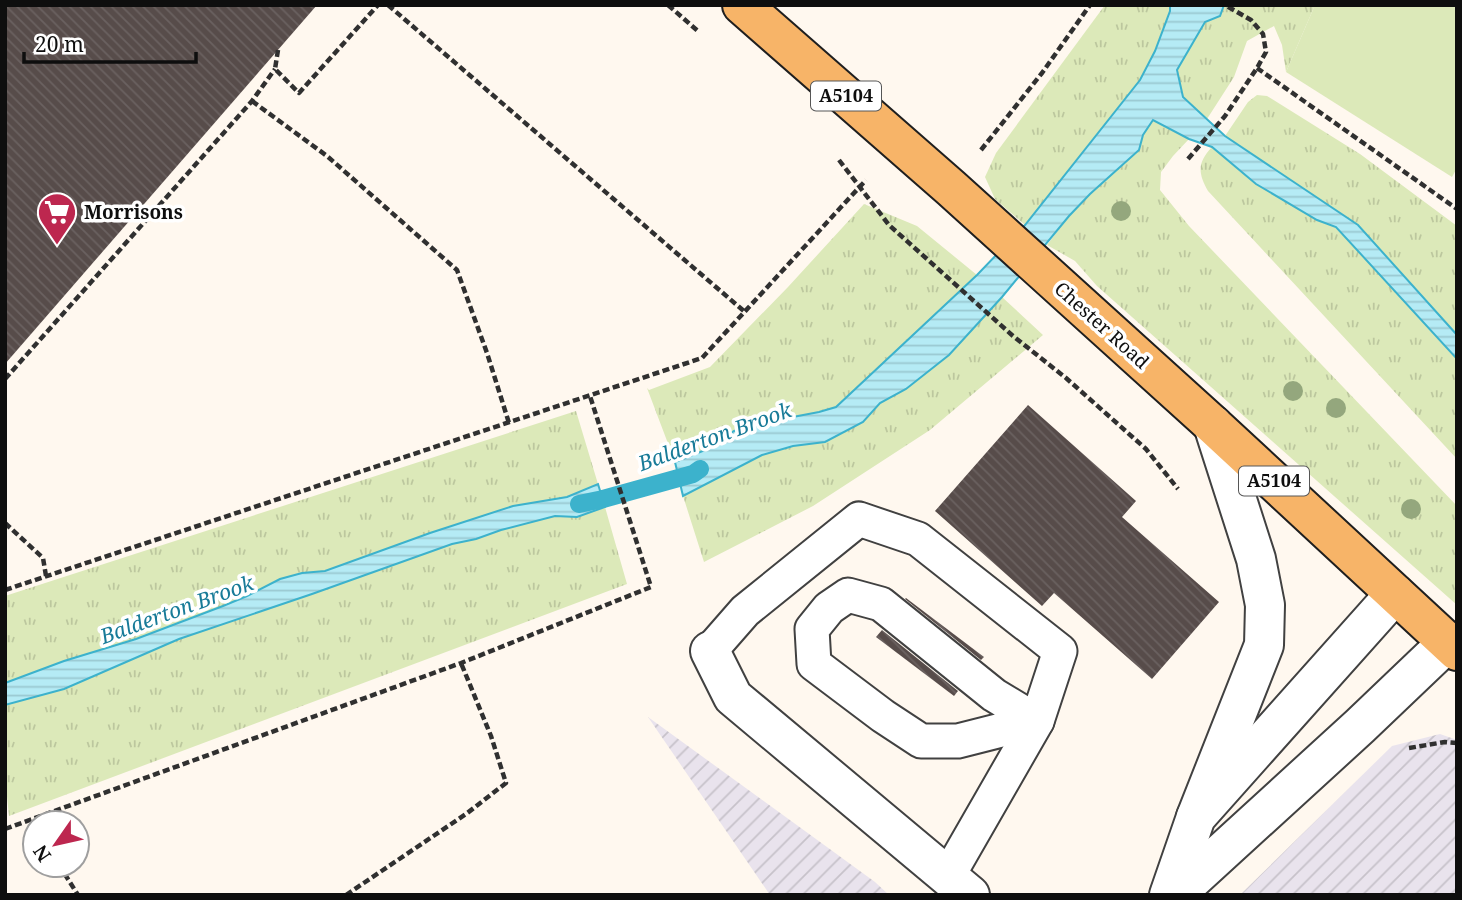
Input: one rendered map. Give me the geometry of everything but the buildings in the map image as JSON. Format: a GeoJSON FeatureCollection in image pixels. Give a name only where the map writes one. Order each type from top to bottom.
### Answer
{"type":"FeatureCollection","features":[{"type":"Feature","properties":{"kind":"main road","name":"Chester Road"},"geometry":{"type":"LineString","coordinates":[[742,5],[951,188],[1213,425],[1452,647]]}},
{"type":"Feature","properties":{"kind":"street"},"geometry":{"type":"LineString","coordinates":[[1169,895],[1196,817],[1264,645],[1265,606],[1256,559],[1213,425]]}},
{"type":"Feature","properties":{"kind":"street"},"geometry":{"type":"LineString","coordinates":[[1196,817],[1395,594]]}},
{"type":"Feature","properties":{"kind":"street"},"geometry":{"type":"LineString","coordinates":[[1175,895],[1360,726],[1452,647]]}},
{"type":"Feature","properties":{"kind":"street"},"geometry":{"type":"LineString","coordinates":[[710,651],[733,697],[959,885]]}},
{"type":"Feature","properties":{"kind":"lane"},"geometry":{"type":"LineString","coordinates":[[710,651],[745,611],[859,520],[918,538],[1060,651],[1037,721],[959,885]]}},
{"type":"Feature","properties":{"kind":"lane"},"geometry":{"type":"LineString","coordinates":[[848,595],[881,604],[994,695],[1037,721],[958,741],[921,740],[883,716],[814,664],[812,629],[829,608],[848,595]]}},
{"type":"Feature","properties":{"kind":"path"},"geometry":{"type":"LineString","coordinates":[[275,69],[299,93],[378,5]]}},
{"type":"Feature","properties":{"kind":"path"},"geometry":{"type":"LineString","coordinates":[[388,5],[745,312]]}},
{"type":"Feature","properties":{"kind":"path"},"geometry":{"type":"LineString","coordinates":[[951,188],[1042,73],[1090,5]]}},
{"type":"Feature","properties":{"kind":"path"},"geometry":{"type":"LineString","coordinates":[[1188,159],[1224,116],[1266,52],[1263,34],[1251,20],[1225,5]]}},
{"type":"Feature","properties":{"kind":"path"},"geometry":{"type":"LineString","coordinates":[[5,379],[252,101],[275,69],[278,50]]}},
{"type":"Feature","properties":{"kind":"path"},"geometry":{"type":"LineString","coordinates":[[1257,68],[1457,209]]}},
{"type":"Feature","properties":{"kind":"path"},"geometry":{"type":"LineString","coordinates":[[252,101],[327,156],[457,270],[509,423]]}},
{"type":"Feature","properties":{"kind":"path"},"geometry":{"type":"LineString","coordinates":[[5,590],[702,358],[900,144]]}},
{"type":"Feature","properties":{"kind":"path"},"geometry":{"type":"LineString","coordinates":[[889,225],[1013,336],[1066,378],[1146,449],[1184,496]]}},
{"type":"Feature","properties":{"kind":"path"},"geometry":{"type":"LineString","coordinates":[[59,809],[461,663],[651,587],[590,396]]}},
{"type":"Feature","properties":{"kind":"path"},"geometry":{"type":"LineString","coordinates":[[5,523],[43,558],[46,576]]}},
{"type":"Feature","properties":{"kind":"path"},"geometry":{"type":"LineString","coordinates":[[346,895],[466,814],[506,783],[491,736],[461,663]]}},
{"type":"Feature","properties":{"kind":"path"},"geometry":{"type":"LineString","coordinates":[[1401,750],[1445,742],[1457,743]]}},
{"type":"Feature","properties":{"kind":"path"},"geometry":{"type":"LineString","coordinates":[[68,879],[78,895]]}},
{"type":"Feature","properties":{"kind":"shaded area"},"geometry":{"type":"Polygon","coordinates":[[[648,717],[875,882],[889,895],[770,895],[648,717]]]}},
{"type":"Feature","properties":{"kind":"shaded area"},"geometry":{"type":"Polygon","coordinates":[[[1440,734],[1457,740],[1457,895],[1240,895],[1392,746],[1440,734]]]}},
{"type":"Feature","properties":{"kind":"green space"},"geometry":{"type":"Polygon","coordinates":[[[1105,5],[1170,5],[1170,11],[1155,51],[1140,80],[1025,225],[995,199],[985,177],[996,153],[1105,5]]]}},
{"type":"Feature","properties":{"kind":"green space"},"geometry":{"type":"Polygon","coordinates":[[[1224,5],[1315,5],[1286,72],[1282,45],[1274,26],[1247,41],[1234,77],[1207,119],[1183,97],[1177,70],[1205,22],[1220,16],[1224,5]]]}},
{"type":"Feature","properties":{"kind":"green space"},"geometry":{"type":"Polygon","coordinates":[[[1315,5],[1457,5],[1457,168],[1452,177],[1286,72],[1315,5]]]}},
{"type":"Feature","properties":{"kind":"green space"},"geometry":{"type":"Polygon","coordinates":[[[1257,95],[1267,96],[1360,154],[1457,226],[1457,335],[1358,225],[1225,136],[1248,102],[1257,95]]]}},
{"type":"Feature","properties":{"kind":"green space"},"geometry":{"type":"Polygon","coordinates":[[[1153,119],[1189,139],[1161,172],[1160,190],[1189,226],[1457,506],[1457,605],[1097,286],[1075,261],[1047,245],[1090,194],[1139,150],[1143,135],[1153,119]]]}},
{"type":"Feature","properties":{"kind":"green space"},"geometry":{"type":"Polygon","coordinates":[[[1212,147],[1256,184],[1317,220],[1336,227],[1457,359],[1457,459],[1208,191],[1202,179],[1201,168],[1212,147]]]}},
{"type":"Feature","properties":{"kind":"green space"},"geometry":{"type":"Polygon","coordinates":[[[864,204],[917,226],[977,275],[836,407],[734,431],[705,450],[675,462],[647,388],[649,390],[710,367],[864,204]]]}},
{"type":"Feature","properties":{"kind":"green space"},"geometry":{"type":"Polygon","coordinates":[[[1002,297],[1043,335],[930,430],[813,506],[704,562],[683,496],[762,455],[793,446],[825,442],[863,422],[880,403],[906,389],[949,355],[1002,297]]]}},
{"type":"Feature","properties":{"kind":"green space"},"geometry":{"type":"Polygon","coordinates":[[[576,411],[598,484],[567,497],[513,506],[325,571],[280,579],[223,606],[136,639],[5,683],[5,596],[576,411]]]}},
{"type":"Feature","properties":{"kind":"green space"},"geometry":{"type":"Polygon","coordinates":[[[605,507],[627,584],[28,809],[21,809],[21,811],[9,816],[5,777],[5,705],[64,689],[179,639],[452,544],[555,516],[577,517],[605,507]]]}},
{"type":"Feature","properties":{"kind":"water"},"geometry":{"type":"Polygon","coordinates":[[[1170,5],[1224,5],[1220,16],[1205,22],[1177,70],[1183,97],[1225,136],[1358,225],[1457,335],[1457,359],[1336,227],[1317,220],[1256,184],[1212,147],[1189,139],[1153,120],[1143,135],[1139,150],[1069,216],[1002,297],[949,355],[906,389],[880,403],[863,422],[825,442],[793,446],[762,455],[683,496],[675,462],[705,450],[734,431],[836,407],[977,275],[1025,225],[1140,80],[1155,51],[1170,5]]]}},
{"type":"Feature","properties":{"kind":"water"},"geometry":{"type":"Polygon","coordinates":[[[598,484],[605,507],[577,517],[555,516],[452,544],[179,639],[64,689],[5,705],[5,683],[136,639],[247,596],[280,579],[325,571],[513,506],[567,497],[598,484]]]}},
{"type":"Feature","properties":{"kind":"waterway","name":"Balderton Brook"},"geometry":{"type":"LineString","coordinates":[[579,504],[693,474],[700,469]]}},
{"type":"Feature","properties":{"kind":"place","name":"Morrisons"},"geometry":{"type":"Point","coordinates":[57,246]}}]}
